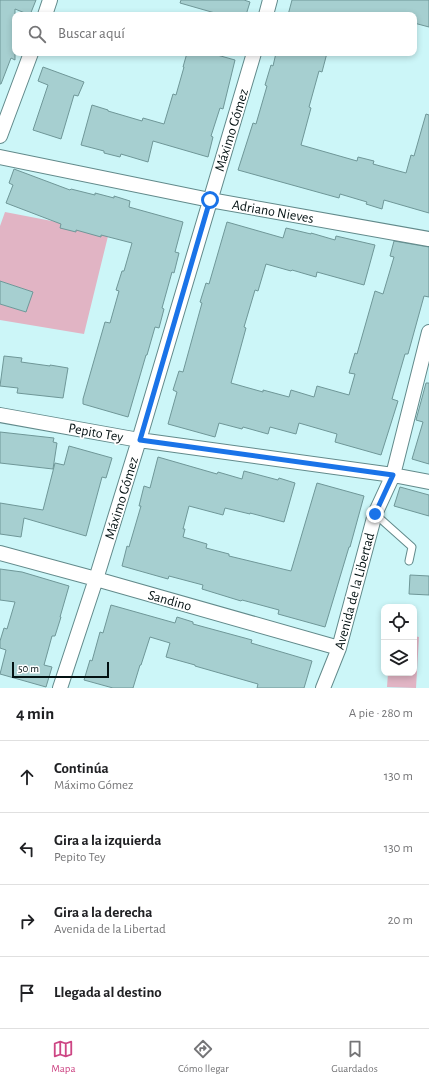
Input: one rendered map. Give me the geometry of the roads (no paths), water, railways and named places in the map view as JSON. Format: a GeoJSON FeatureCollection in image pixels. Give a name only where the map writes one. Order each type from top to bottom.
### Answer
{"type":"FeatureCollection","features":[{"type":"Feature","properties":{"kind":"street"},"geometry":{"type":"LineString","coordinates":[[46,12],[50,0]]}},
{"type":"Feature","properties":{"kind":"street"},"geometry":{"type":"LineString","coordinates":[[267,12],[270,0]]}},
{"type":"Feature","properties":{"kind":"street"},"geometry":{"type":"LineString","coordinates":[[0,136],[30,56]]}},
{"type":"Feature","properties":{"kind":"street","name":"Máximo Gómez"},"geometry":{"type":"LineString","coordinates":[[60,688],[140,440],[253,56]]}},
{"type":"Feature","properties":{"kind":"street","name":"Adriano Nieves"},"geometry":{"type":"LineString","coordinates":[[0,157],[210,200],[429,239]]}},
{"type":"Feature","properties":{"kind":"street","name":"Avenida de la Libertad"},"geometry":{"type":"LineString","coordinates":[[323,688],[339,648],[375,514],[393,475],[429,332]]}},
{"type":"Feature","properties":{"kind":"street","name":"Pepito Tey"},"geometry":{"type":"LineString","coordinates":[[0,415],[140,440],[393,475],[429,482]]}},
{"type":"Feature","properties":{"kind":"street","name":"Sandino"},"geometry":{"type":"LineString","coordinates":[[0,553],[339,648]]}},
{"type":"Feature","properties":{"kind":"lane"},"geometry":{"type":"LineString","coordinates":[[375,514],[412,547],[410,561]]}}]}
